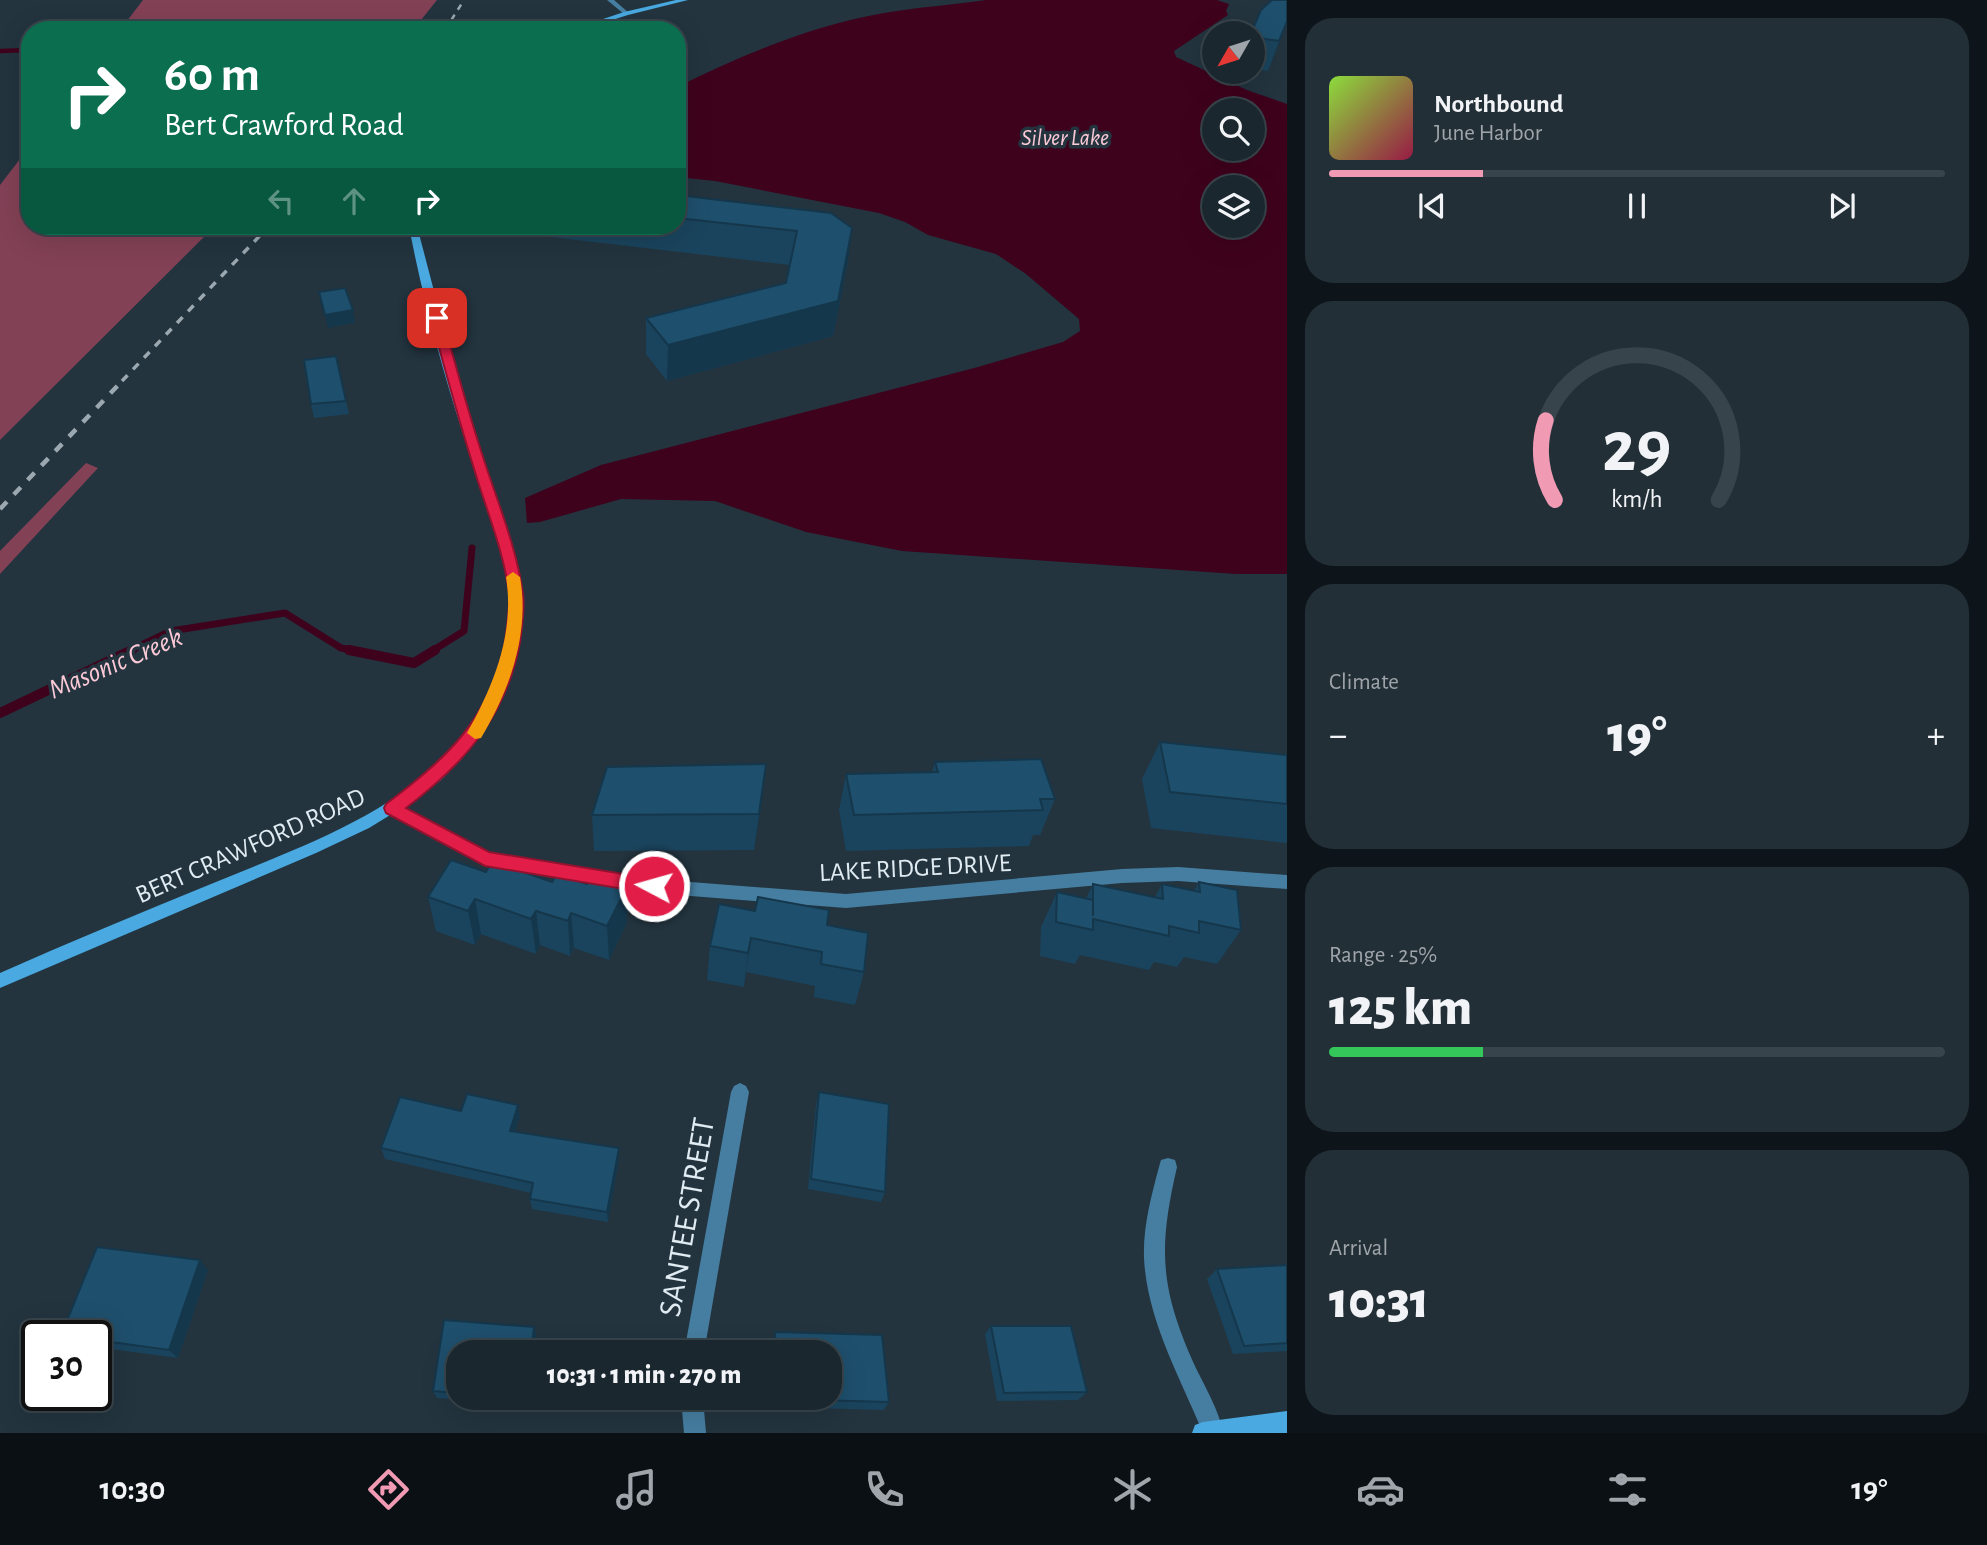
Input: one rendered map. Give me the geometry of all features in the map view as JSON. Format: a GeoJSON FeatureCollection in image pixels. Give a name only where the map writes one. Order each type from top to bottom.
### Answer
{"type":"FeatureCollection","features":[{"type":"Feature","properties":{"kind":"street"},"geometry":{"type":"LineString","coordinates":[[610,0],[626,13]]}},
{"type":"Feature","properties":{"kind":"street"},"geometry":{"type":"LineString","coordinates":[[601,21],[685,0]]}},
{"type":"Feature","properties":{"kind":"street","name":"BERT CRAWFORD ROAD"},"geometry":{"type":"LineString","coordinates":[[0,981],[305,851],[392,808],[455,758],[488,713],[508,665],[516,597],[510,560],[466,425],[415,235]]}},
{"type":"Feature","properties":{"kind":"street","name":"LAKE RIDGE DRIVE"},"geometry":{"type":"LineString","coordinates":[[392,808],[485,859],[654,886],[846,901],[1122,876],[1178,874],[1287,882]]}},
{"type":"Feature","properties":{"kind":"street","name":"SANTEE STREET"},"geometry":{"type":"LineString","coordinates":[[696,1340],[740,1091]]}},
{"type":"Feature","properties":{"kind":"street"},"geometry":{"type":"LineString","coordinates":[[1168,1167],[1155,1227],[1153,1260],[1164,1312],[1208,1432],[1287,1422]]}},
{"type":"Feature","properties":{"kind":"street"},"geometry":{"type":"LineString","coordinates":[[693,1410],[695,1433]]}},
{"type":"Feature","properties":{"kind":"shaded area"},"geometry":{"type":"Polygon","coordinates":[[[143,0],[437,0],[420,21],[127,21],[143,0]]]}},
{"type":"Feature","properties":{"kind":"shaded area"},"geometry":{"type":"Polygon","coordinates":[[[21,158],[21,235],[206,235],[0,440],[0,185],[21,158]]]}},
{"type":"Feature","properties":{"kind":"shaded area"},"geometry":{"type":"Polygon","coordinates":[[[86,463],[98,468],[0,574],[0,551],[86,463]]]}},
{"type":"Feature","properties":{"kind":"water","name":"Silver Lake"},"geometry":{"type":"Polygon","coordinates":[[[986,0],[1217,0],[1229,4],[1226,11],[1228,15],[1219,21],[1202,21],[1202,32],[1174,51],[1176,57],[1202,69],[1202,84],[1234,84],[1287,104],[1287,574],[1236,574],[902,551],[806,532],[715,501],[621,499],[540,522],[527,523],[525,498],[601,465],[978,367],[1063,342],[1080,331],[1079,319],[1026,274],[996,254],[928,235],[905,222],[879,213],[715,181],[686,178],[686,83],[804,33],[884,13],[986,0]]]}},
{"type":"Feature","properties":{"kind":"building"},"geometry":{"type":"Polygon","coordinates":[[[1272,0],[1287,0],[1287,21],[1279,41],[1265,39],[1265,21],[1256,21],[1261,10],[1272,0]]]}},
{"type":"Feature","properties":{"kind":"building"},"geometry":{"type":"Polygon","coordinates":[[[686,196],[831,213],[852,228],[838,301],[668,345],[646,318],[786,283],[797,231],[686,219],[686,196]]]}},
{"type":"Feature","properties":{"kind":"building"},"geometry":{"type":"Polygon","coordinates":[[[345,288],[353,310],[325,315],[319,292],[345,288]]]}},
{"type":"Feature","properties":{"kind":"building"},"geometry":{"type":"Polygon","coordinates":[[[336,356],[346,401],[311,404],[304,360],[336,356]]]}},
{"type":"Feature","properties":{"kind":"building"},"geometry":{"type":"Polygon","coordinates":[[[1160,742],[1287,755],[1287,804],[1170,792],[1160,742]]]}},
{"type":"Feature","properties":{"kind":"building"},"geometry":{"type":"Polygon","coordinates":[[[1041,759],[1055,799],[1040,799],[1043,810],[854,815],[846,774],[938,772],[935,762],[1041,759]]]}},
{"type":"Feature","properties":{"kind":"building"},"geometry":{"type":"Polygon","coordinates":[[[766,764],[759,814],[592,815],[607,767],[766,764]]]}},
{"type":"Feature","properties":{"kind":"building"},"geometry":{"type":"Polygon","coordinates":[[[451,860],[486,872],[492,861],[552,882],[557,874],[587,884],[591,875],[627,887],[607,926],[571,913],[568,921],[536,911],[531,919],[475,899],[468,911],[428,897],[451,860]]]}},
{"type":"Feature","properties":{"kind":"building"},"geometry":{"type":"Polygon","coordinates":[[[1199,882],[1237,890],[1241,930],[1199,921],[1199,933],[1169,926],[1169,936],[1093,919],[1093,930],[1056,922],[1057,892],[1093,900],[1093,884],[1163,899],[1162,884],[1200,892],[1199,882]]]}},
{"type":"Feature","properties":{"kind":"building"},"geometry":{"type":"Polygon","coordinates":[[[758,897],[829,910],[827,925],[868,933],[864,972],[821,964],[822,952],[751,938],[748,953],[710,946],[719,904],[755,911],[758,897]]]}},
{"type":"Feature","properties":{"kind":"building"},"geometry":{"type":"Polygon","coordinates":[[[819,1092],[889,1104],[885,1192],[811,1179],[819,1092]]]}},
{"type":"Feature","properties":{"kind":"building"},"geometry":{"type":"Polygon","coordinates":[[[467,1094],[518,1105],[510,1131],[619,1148],[607,1212],[530,1199],[533,1183],[381,1148],[400,1097],[461,1111],[467,1094]]]}},
{"type":"Feature","properties":{"kind":"building"},"geometry":{"type":"Polygon","coordinates":[[[97,1247],[200,1260],[169,1350],[112,1342],[112,1320],[67,1320],[97,1247]]]}},
{"type":"Feature","properties":{"kind":"building"},"geometry":{"type":"Polygon","coordinates":[[[1287,1265],[1287,1343],[1244,1346],[1217,1269],[1287,1265]]]}},
{"type":"Feature","properties":{"kind":"building"},"geometry":{"type":"Polygon","coordinates":[[[444,1320],[534,1327],[532,1340],[446,1340],[446,1392],[433,1391],[444,1320]]]}},
{"type":"Feature","properties":{"kind":"building"},"geometry":{"type":"Polygon","coordinates":[[[991,1326],[1071,1326],[1087,1392],[1004,1393],[991,1326]]]}},
{"type":"Feature","properties":{"kind":"building"},"geometry":{"type":"Polygon","coordinates":[[[775,1332],[882,1335],[889,1402],[842,1401],[842,1340],[775,1340],[775,1332]]]}},
{"type":"Feature","properties":{"kind":"waterway"},"geometry":{"type":"LineString","coordinates":[[0,51],[21,50]]}},
{"type":"Feature","properties":{"kind":"waterway","name":"Masonic Creek"},"geometry":{"type":"LineString","coordinates":[[432,651],[464,631],[472,548]]}},
{"type":"Feature","properties":{"kind":"waterway","name":"Masonic Creek"},"geometry":{"type":"LineString","coordinates":[[129,651],[171,631],[285,613],[341,648],[357,651]]}},
{"type":"Feature","properties":{"kind":"waterway","name":"Masonic Creek"},"geometry":{"type":"LineString","coordinates":[[0,713],[132,650]]}},
{"type":"Feature","properties":{"kind":"waterway","name":"Masonic Creek"},"geometry":{"type":"LineString","coordinates":[[349,650],[414,663],[435,650]]}},
{"type":"Feature","properties":{"kind":"railway"},"geometry":{"type":"LineString","coordinates":[[451,21],[464,0]]}},
{"type":"Feature","properties":{"kind":"railway"},"geometry":{"type":"LineString","coordinates":[[122,381],[260,235]]}},
{"type":"Feature","properties":{"kind":"railway"},"geometry":{"type":"LineString","coordinates":[[0,509],[124,379]]}},
{"type":"Feature","properties":{"kind":"slow traffic"},"geometry":{"type":"LineString","coordinates":[[475,733],[488,713],[508,665],[516,597],[513,577]]}},
{"type":"Feature","properties":{"kind":"route"},"geometry":{"type":"LineString","coordinates":[[437,318],[466,425],[510,560],[516,597],[514,630],[508,665],[488,713],[473,736],[455,758],[434,777],[392,808],[485,859],[627,884],[654,886]]}}]}
